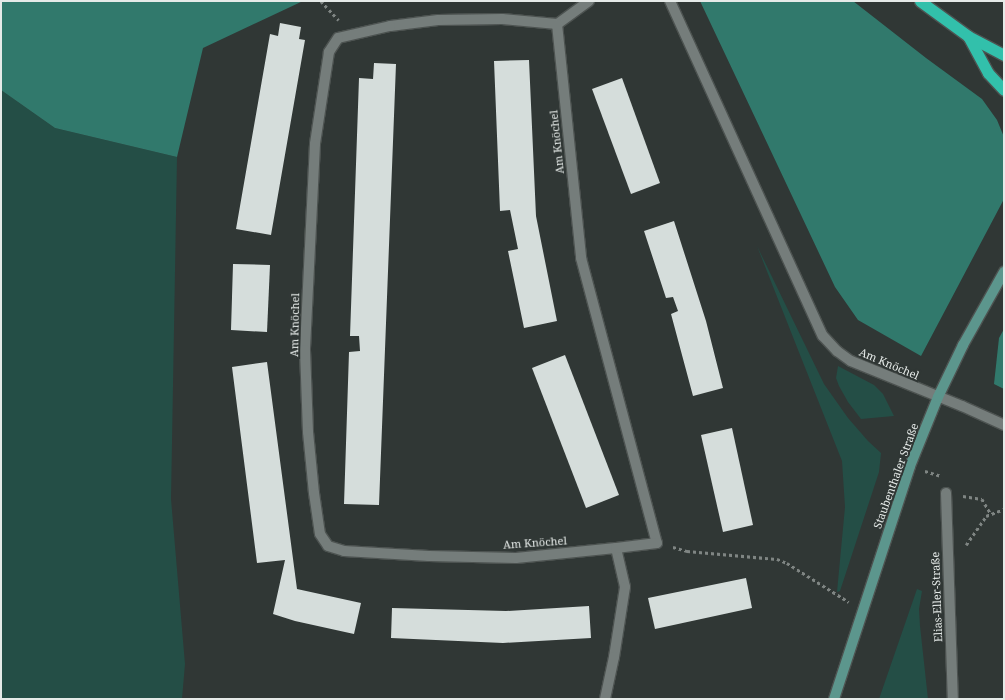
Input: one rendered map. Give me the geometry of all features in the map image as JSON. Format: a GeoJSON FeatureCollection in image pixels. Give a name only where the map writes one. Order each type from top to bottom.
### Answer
{"type":"FeatureCollection","features":[{"type":"Feature","properties":{"kind":"highway"},"geometry":{"type":"LineString","coordinates":[[920,1],[968,36],[1004,55]]}},
{"type":"Feature","properties":{"kind":"highway"},"geometry":{"type":"LineString","coordinates":[[968,36],[988,73],[1004,90]]}},
{"type":"Feature","properties":{"kind":"main road","name":"Staubenthaler Straße"},"geometry":{"type":"LineString","coordinates":[[834,699],[910,466],[938,397],[963,345],[1004,272]]}},
{"type":"Feature","properties":{"kind":"street"},"geometry":{"type":"LineString","coordinates":[[557,24],[589,1]]}},
{"type":"Feature","properties":{"kind":"street","name":"Am Knöchel"},"geometry":{"type":"LineString","coordinates":[[670,1],[823,336],[837,351],[851,361],[1004,425]]}},
{"type":"Feature","properties":{"kind":"street","name":"Am Knöchel"},"geometry":{"type":"LineString","coordinates":[[502,19],[557,24],[581,258],[657,543],[516,558],[429,556],[344,551],[328,546],[320,534],[314,493],[308,432],[305,350],[315,144],[329,52],[338,38],[390,26],[438,20],[502,19]]}},
{"type":"Feature","properties":{"kind":"street","name":"Elias-Eller-Straße"},"geometry":{"type":"LineString","coordinates":[[946,493],[953,699]]}},
{"type":"Feature","properties":{"kind":"street"},"geometry":{"type":"LineString","coordinates":[[605,699],[618,636],[625,587],[616,548]]}},
{"type":"Feature","properties":{"kind":"path"},"geometry":{"type":"LineString","coordinates":[[321,1],[340,22]]}},
{"type":"Feature","properties":{"kind":"path"},"geometry":{"type":"LineString","coordinates":[[910,466],[941,475],[946,493],[982,499],[991,514]]}},
{"type":"Feature","properties":{"kind":"path"},"geometry":{"type":"LineString","coordinates":[[948,552],[963,549],[986,516],[1004,509]]}},
{"type":"Feature","properties":{"kind":"path"},"geometry":{"type":"LineString","coordinates":[[657,543],[687,551],[777,559],[787,563],[863,612]]}},
{"type":"Feature","properties":{"kind":"green space"},"geometry":{"type":"Polygon","coordinates":[[[1,1],[303,1],[203,48],[177,157],[55,128],[1,90],[1,1]]]}},
{"type":"Feature","properties":{"kind":"green space"},"geometry":{"type":"Polygon","coordinates":[[[700,1],[853,1],[926,58],[982,99],[997,120],[1004,137],[1004,199],[921,356],[858,320],[835,287],[700,1]]]}},
{"type":"Feature","properties":{"kind":"green space"},"geometry":{"type":"Polygon","coordinates":[[[1,90],[55,128],[177,157],[171,499],[185,664],[182,699],[1,699],[1,90]]]}},
{"type":"Feature","properties":{"kind":"green space"},"geometry":{"type":"Polygon","coordinates":[[[757,246],[824,384],[848,418],[868,441],[881,453],[879,472],[840,591],[837,592],[845,507],[842,461],[757,246]]]}},
{"type":"Feature","properties":{"kind":"green space"},"geometry":{"type":"Polygon","coordinates":[[[1004,329],[1004,389],[994,384],[999,338],[1004,329]]]}},
{"type":"Feature","properties":{"kind":"green space"},"geometry":{"type":"Polygon","coordinates":[[[838,366],[874,385],[883,394],[894,416],[861,419],[848,402],[839,386],[836,378],[838,366]]]}},
{"type":"Feature","properties":{"kind":"green space"},"geometry":{"type":"Polygon","coordinates":[[[917,589],[922,591],[919,609],[928,699],[879,699],[917,589]]]}},
{"type":"Feature","properties":{"kind":"building"},"geometry":{"type":"Polygon","coordinates":[[[280,23],[301,27],[299,39],[305,40],[271,235],[236,229],[270,34],[278,36],[280,23]]]}},
{"type":"Feature","properties":{"kind":"building"},"geometry":{"type":"Polygon","coordinates":[[[529,60],[536,216],[557,321],[524,328],[508,251],[518,249],[510,210],[500,211],[494,61],[529,60]]]}},
{"type":"Feature","properties":{"kind":"building"},"geometry":{"type":"Polygon","coordinates":[[[374,63],[396,64],[379,505],[344,504],[349,352],[360,351],[359,336],[350,336],[359,78],[373,79],[374,63]]]}},
{"type":"Feature","properties":{"kind":"building"},"geometry":{"type":"Polygon","coordinates":[[[622,78],[660,183],[631,194],[592,89],[622,78]]]}},
{"type":"Feature","properties":{"kind":"building"},"geometry":{"type":"Polygon","coordinates":[[[674,221],[706,321],[723,388],[693,396],[671,314],[678,311],[673,297],[666,298],[644,231],[674,221]]]}},
{"type":"Feature","properties":{"kind":"building"},"geometry":{"type":"Polygon","coordinates":[[[233,264],[270,265],[267,332],[231,330],[233,264]]]}},
{"type":"Feature","properties":{"kind":"building"},"geometry":{"type":"Polygon","coordinates":[[[565,355],[619,495],[586,508],[532,368],[565,355]]]}},
{"type":"Feature","properties":{"kind":"building"},"geometry":{"type":"Polygon","coordinates":[[[267,362],[297,589],[361,603],[354,634],[295,621],[273,614],[285,560],[257,563],[232,367],[267,362]]]}},
{"type":"Feature","properties":{"kind":"building"},"geometry":{"type":"Polygon","coordinates":[[[732,428],[753,525],[723,532],[701,435],[732,428]]]}},
{"type":"Feature","properties":{"kind":"building"},"geometry":{"type":"Polygon","coordinates":[[[746,578],[752,608],[655,629],[648,598],[746,578]]]}},
{"type":"Feature","properties":{"kind":"building"},"geometry":{"type":"Polygon","coordinates":[[[589,606],[591,638],[503,643],[391,638],[392,608],[506,611],[589,606]]]}}]}
